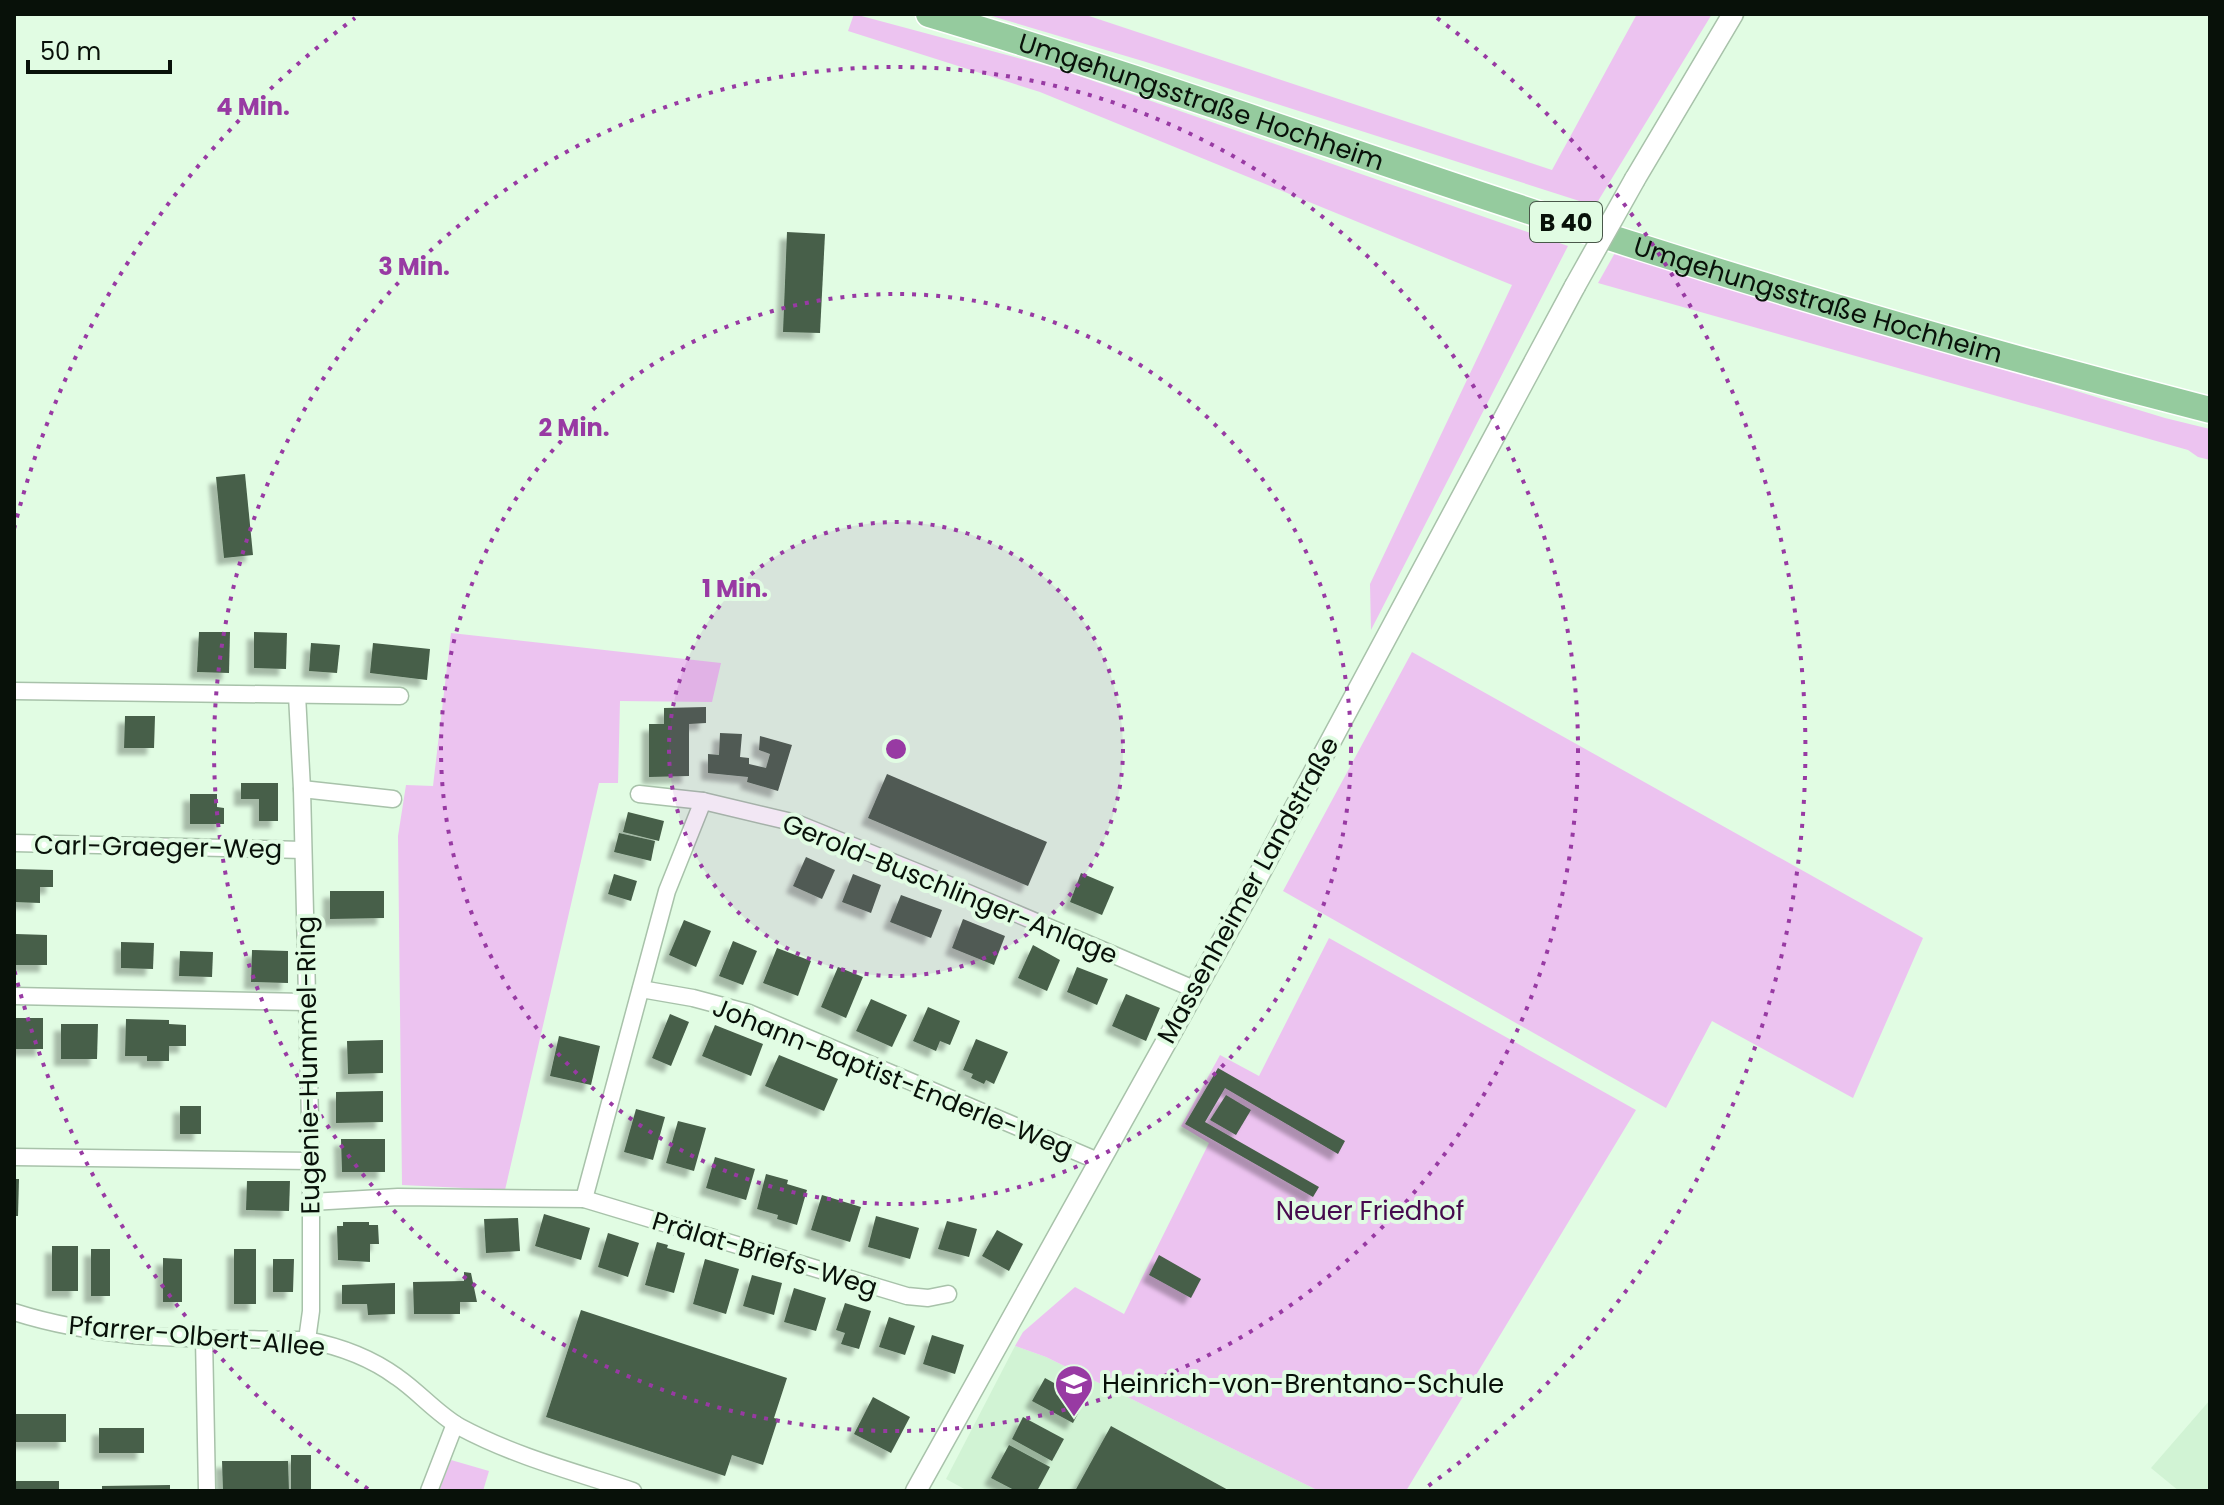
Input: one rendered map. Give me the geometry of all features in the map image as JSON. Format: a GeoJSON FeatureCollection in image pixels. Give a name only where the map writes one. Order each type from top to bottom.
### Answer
{"type":"FeatureCollection","features":[{"type":"Feature","properties":{"kind":"main road","name":"Umgehungsstraße Hochheim"},"geometry":{"type":"LineString","coordinates":[[929,14],[1234,111],[1640,247],[2061,372],[2210,410]]}},
{"type":"Feature","properties":{"kind":"street","name":"Massenheimer Landstraße"},"geometry":{"type":"LineString","coordinates":[[916,1491],[1254,884],[1575,286],[1733,14]]}},
{"type":"Feature","properties":{"kind":"street"},"geometry":{"type":"LineString","coordinates":[[14,691],[400,696]]}},
{"type":"Feature","properties":{"kind":"street","name":"Eugenie-Hummel-Ring"},"geometry":{"type":"LineString","coordinates":[[297,695],[308,973],[306,1002],[311,1161],[311,1311],[307,1340]]}},
{"type":"Feature","properties":{"kind":"street"},"geometry":{"type":"LineString","coordinates":[[302,789],[393,799]]}},
{"type":"Feature","properties":{"kind":"street","name":"Gerold-Buschlinger-Anlage"},"geometry":{"type":"LineString","coordinates":[[639,794],[703,801],[796,823],[1194,989]]}},
{"type":"Feature","properties":{"kind":"street"},"geometry":{"type":"LineString","coordinates":[[311,1202],[398,1197],[584,1199],[667,891],[703,801]]}},
{"type":"Feature","properties":{"kind":"street","name":"Carl-Graeger-Weg"},"geometry":{"type":"LineString","coordinates":[[14,843],[303,850]]}},
{"type":"Feature","properties":{"kind":"street","name":"Johann-Baptist-Enderle-Weg"},"geometry":{"type":"LineString","coordinates":[[641,989],[693,998],[749,1013],[1098,1161]]}},
{"type":"Feature","properties":{"kind":"street"},"geometry":{"type":"LineString","coordinates":[[14,996],[306,1002]]}},
{"type":"Feature","properties":{"kind":"street"},"geometry":{"type":"LineString","coordinates":[[14,1157],[311,1161]]}},
{"type":"Feature","properties":{"kind":"street","name":"Prälat-Briefs-Weg"},"geometry":{"type":"LineString","coordinates":[[584,1199],[907,1296],[928,1298],[948,1294]]}},
{"type":"Feature","properties":{"kind":"street","name":"Pfarrer-Olbert-Allee"},"geometry":{"type":"LineString","coordinates":[[14,1312],[81,1331],[132,1336],[307,1340],[325,1344],[368,1360],[397,1376],[455,1424],[502,1448],[633,1491]]}},
{"type":"Feature","properties":{"kind":"street"},"geometry":{"type":"LineString","coordinates":[[204,1338],[207,1491]]}},
{"type":"Feature","properties":{"kind":"street"},"geometry":{"type":"LineString","coordinates":[[429,1491],[455,1424]]}},
{"type":"Feature","properties":{"kind":"shaded area","name":"Heinrich-von-Brentano-Schule"},"geometry":{"type":"Polygon","coordinates":[[[1015,1346],[1046,1357],[1319,1491],[968,1491],[946,1479],[1015,1346]]]}},
{"type":"Feature","properties":{"kind":"shaded area"},"geometry":{"type":"Polygon","coordinates":[[[2210,1400],[2210,1491],[2179,1491],[2151,1468],[2210,1400]]]}},
{"type":"Feature","properties":{"kind":"green space"},"geometry":{"type":"Polygon","coordinates":[[[854,14],[1059,69],[1568,246],[1371,630],[1370,584],[1512,285],[1040,92],[848,31],[854,14]]]}},
{"type":"Feature","properties":{"kind":"green space"},"geometry":{"type":"Polygon","coordinates":[[[985,14],[1083,14],[1552,170],[1637,14],[1712,14],[1595,206],[1146,62],[985,14]]]}},
{"type":"Feature","properties":{"kind":"green space"},"geometry":{"type":"Polygon","coordinates":[[[1616,251],[2210,429],[2210,460],[2188,450],[1598,283],[1616,251]]]}},
{"type":"Feature","properties":{"kind":"green space"},"geometry":{"type":"Polygon","coordinates":[[[451,633],[721,663],[712,702],[620,701],[618,783],[599,783],[505,1190],[402,1185],[398,836],[406,785],[433,786],[451,633]]]}},
{"type":"Feature","properties":{"kind":"green space"},"geometry":{"type":"Polygon","coordinates":[[[1412,652],[1923,938],[1853,1098],[1712,1021],[1666,1108],[1283,891],[1412,652]]]}},
{"type":"Feature","properties":{"kind":"green space","name":"Neuer Friedhof"},"geometry":{"type":"Polygon","coordinates":[[[1329,938],[1636,1110],[1406,1491],[1319,1491],[1046,1357],[1015,1346],[1023,1332],[1075,1287],[1124,1314],[1209,1143],[1181,1126],[1220,1055],[1259,1076],[1329,938]]]}},
{"type":"Feature","properties":{"kind":"green space"},"geometry":{"type":"Polygon","coordinates":[[[451,1460],[489,1471],[483,1491],[439,1491],[451,1460]]]}},
{"type":"Feature","properties":{"kind":"building"},"geometry":{"type":"Polygon","coordinates":[[[787,232],[825,234],[820,333],[783,332],[787,232]]]}},
{"type":"Feature","properties":{"kind":"building"},"geometry":{"type":"Polygon","coordinates":[[[245,474],[253,555],[224,558],[216,477],[245,474]]]}},
{"type":"Feature","properties":{"kind":"building"},"geometry":{"type":"Polygon","coordinates":[[[199,632],[230,632],[229,673],[197,672],[199,632]]]}},
{"type":"Feature","properties":{"kind":"building"},"geometry":{"type":"Polygon","coordinates":[[[254,632],[287,633],[286,669],[254,668],[254,632]]]}},
{"type":"Feature","properties":{"kind":"building"},"geometry":{"type":"Polygon","coordinates":[[[311,643],[340,645],[337,673],[309,671],[311,643]]]}},
{"type":"Feature","properties":{"kind":"building"},"geometry":{"type":"Polygon","coordinates":[[[373,643],[430,649],[427,680],[370,673],[373,643]]]}},
{"type":"Feature","properties":{"kind":"building"},"geometry":{"type":"Polygon","coordinates":[[[706,707],[706,723],[689,724],[689,776],[649,777],[649,724],[664,724],[664,708],[706,707]]]}},
{"type":"Feature","properties":{"kind":"building"},"geometry":{"type":"Polygon","coordinates":[[[125,716],[155,716],[154,748],[124,748],[125,716]]]}},
{"type":"Feature","properties":{"kind":"building"},"geometry":{"type":"Polygon","coordinates":[[[720,733],[742,734],[740,757],[749,758],[749,764],[766,768],[770,754],[759,750],[760,736],[792,745],[778,791],[747,782],[748,777],[708,773],[708,754],[719,755],[720,733]]]}},
{"type":"Feature","properties":{"kind":"building"},"geometry":{"type":"Polygon","coordinates":[[[887,774],[1047,842],[1028,886],[868,818],[887,774]]]}},
{"type":"Feature","properties":{"kind":"building"},"geometry":{"type":"Polygon","coordinates":[[[241,783],[278,783],[278,821],[259,821],[259,799],[241,799],[241,783]]]}},
{"type":"Feature","properties":{"kind":"building"},"geometry":{"type":"Polygon","coordinates":[[[190,794],[217,794],[217,807],[224,808],[224,824],[190,824],[190,794]]]}},
{"type":"Feature","properties":{"kind":"building"},"geometry":{"type":"Polygon","coordinates":[[[628,812],[664,821],[659,841],[623,832],[628,812]]]}},
{"type":"Feature","properties":{"kind":"building"},"geometry":{"type":"Polygon","coordinates":[[[619,833],[655,841],[651,861],[614,852],[619,833]]]}},
{"type":"Feature","properties":{"kind":"building"},"geometry":{"type":"Polygon","coordinates":[[[806,857],[835,870],[822,899],[793,886],[806,857]]]}},
{"type":"Feature","properties":{"kind":"building"},"geometry":{"type":"Polygon","coordinates":[[[14,869],[53,870],[53,887],[40,887],[40,903],[14,902],[14,869]]]}},
{"type":"Feature","properties":{"kind":"building"},"geometry":{"type":"Polygon","coordinates":[[[1081,873],[1114,887],[1102,915],[1070,902],[1081,873]]]}},
{"type":"Feature","properties":{"kind":"building"},"geometry":{"type":"Polygon","coordinates":[[[614,874],[637,881],[631,901],[608,894],[614,874]]]}},
{"type":"Feature","properties":{"kind":"building"},"geometry":{"type":"Polygon","coordinates":[[[853,874],[881,885],[871,913],[842,902],[853,874]]]}},
{"type":"Feature","properties":{"kind":"building"},"geometry":{"type":"Polygon","coordinates":[[[330,891],[384,891],[384,918],[330,919],[330,891]]]}},
{"type":"Feature","properties":{"kind":"building"},"geometry":{"type":"Polygon","coordinates":[[[901,895],[942,910],[931,938],[890,922],[901,895]]]}},
{"type":"Feature","properties":{"kind":"building"},"geometry":{"type":"Polygon","coordinates":[[[963,919],[1005,936],[994,965],[952,948],[963,919]]]}},
{"type":"Feature","properties":{"kind":"building"},"geometry":{"type":"Polygon","coordinates":[[[684,920],[711,931],[696,967],[669,955],[684,920]]]}},
{"type":"Feature","properties":{"kind":"building"},"geometry":{"type":"Polygon","coordinates":[[[16,934],[47,935],[47,965],[15,965],[16,934]]]}},
{"type":"Feature","properties":{"kind":"building"},"geometry":{"type":"Polygon","coordinates":[[[733,941],[757,951],[743,985],[719,976],[733,941]]]}},
{"type":"Feature","properties":{"kind":"building"},"geometry":{"type":"Polygon","coordinates":[[[121,942],[154,943],[153,969],[121,968],[121,942]]]}},
{"type":"Feature","properties":{"kind":"building"},"geometry":{"type":"Polygon","coordinates":[[[1033,945],[1060,960],[1047,991],[1018,978],[1033,945]]]}},
{"type":"Feature","properties":{"kind":"building"},"geometry":{"type":"Polygon","coordinates":[[[777,948],[811,961],[798,996],[763,983],[777,948]]]}},
{"type":"Feature","properties":{"kind":"building"},"geometry":{"type":"Polygon","coordinates":[[[252,950],[288,951],[288,983],[251,982],[252,950]]]}},
{"type":"Feature","properties":{"kind":"building"},"geometry":{"type":"Polygon","coordinates":[[[180,951],[213,952],[212,977],[179,976],[180,951]]]}},
{"type":"Feature","properties":{"kind":"building"},"geometry":{"type":"Polygon","coordinates":[[[838,967],[863,977],[846,1018],[821,1007],[838,967]]]}},
{"type":"Feature","properties":{"kind":"building"},"geometry":{"type":"Polygon","coordinates":[[[1077,967],[1108,979],[1097,1005],[1067,992],[1077,967]]]}},
{"type":"Feature","properties":{"kind":"building"},"geometry":{"type":"Polygon","coordinates":[[[1126,994],[1160,1008],[1146,1041],[1112,1026],[1126,994]]]}},
{"type":"Feature","properties":{"kind":"building"},"geometry":{"type":"Polygon","coordinates":[[[871,999],[907,1015],[892,1047],[856,1031],[871,999]]]}},
{"type":"Feature","properties":{"kind":"building"},"geometry":{"type":"Polygon","coordinates":[[[928,1007],[960,1021],[950,1045],[940,1041],[936,1051],[913,1041],[928,1007]]]}},
{"type":"Feature","properties":{"kind":"building"},"geometry":{"type":"Polygon","coordinates":[[[670,1014],[689,1022],[671,1066],[652,1058],[670,1014]]]}},
{"type":"Feature","properties":{"kind":"building"},"geometry":{"type":"Polygon","coordinates":[[[14,1018],[43,1018],[43,1049],[14,1049],[14,1018]]]}},
{"type":"Feature","properties":{"kind":"building"},"geometry":{"type":"Polygon","coordinates":[[[126,1019],[169,1020],[169,1024],[186,1025],[186,1046],[169,1046],[169,1061],[147,1061],[147,1056],[125,1056],[126,1019]]]}},
{"type":"Feature","properties":{"kind":"building"},"geometry":{"type":"Polygon","coordinates":[[[61,1024],[98,1024],[97,1059],[61,1059],[61,1024]]]}},
{"type":"Feature","properties":{"kind":"building"},"geometry":{"type":"Polygon","coordinates":[[[715,1025],[763,1044],[751,1076],[702,1056],[715,1025]]]}},
{"type":"Feature","properties":{"kind":"building"},"geometry":{"type":"Polygon","coordinates":[[[559,1036],[600,1046],[591,1085],[550,1076],[559,1036]]]}},
{"type":"Feature","properties":{"kind":"building"},"geometry":{"type":"Polygon","coordinates":[[[976,1039],[1008,1052],[994,1084],[986,1080],[984,1084],[963,1070],[976,1039]]]}},
{"type":"Feature","properties":{"kind":"building"},"geometry":{"type":"Polygon","coordinates":[[[383,1040],[383,1073],[348,1074],[347,1041],[383,1040]]]}},
{"type":"Feature","properties":{"kind":"building"},"geometry":{"type":"Polygon","coordinates":[[[779,1055],[838,1079],[824,1111],[765,1086],[779,1055]]]}},
{"type":"Feature","properties":{"kind":"building"},"geometry":{"type":"Polygon","coordinates":[[[1218,1068],[1345,1141],[1338,1154],[1225,1088],[1205,1122],[1319,1187],[1313,1197],[1185,1124],[1218,1068]]]}},
{"type":"Feature","properties":{"kind":"building"},"geometry":{"type":"Polygon","coordinates":[[[383,1091],[383,1122],[336,1123],[336,1092],[383,1091]]]}},
{"type":"Feature","properties":{"kind":"building"},"geometry":{"type":"Polygon","coordinates":[[[1226,1095],[1251,1110],[1236,1135],[1210,1120],[1226,1095]]]}},
{"type":"Feature","properties":{"kind":"building"},"geometry":{"type":"Polygon","coordinates":[[[180,1106],[201,1106],[201,1134],[180,1134],[180,1106]]]}},
{"type":"Feature","properties":{"kind":"building"},"geometry":{"type":"Polygon","coordinates":[[[636,1109],[665,1117],[653,1160],[624,1152],[636,1109]]]}},
{"type":"Feature","properties":{"kind":"building"},"geometry":{"type":"Polygon","coordinates":[[[678,1121],[706,1128],[694,1171],[666,1163],[678,1121]]]}},
{"type":"Feature","properties":{"kind":"building"},"geometry":{"type":"Polygon","coordinates":[[[341,1139],[385,1139],[385,1172],[342,1172],[341,1139]]]}},
{"type":"Feature","properties":{"kind":"building"},"geometry":{"type":"Polygon","coordinates":[[[715,1157],[755,1169],[746,1200],[706,1188],[715,1157]]]}},
{"type":"Feature","properties":{"kind":"building"},"geometry":{"type":"Polygon","coordinates":[[[766,1174],[788,1180],[787,1184],[807,1190],[797,1225],[757,1209],[766,1174]]]}},
{"type":"Feature","properties":{"kind":"building"},"geometry":{"type":"Polygon","coordinates":[[[14,1179],[19,1179],[18,1216],[14,1216],[14,1179]]]}},
{"type":"Feature","properties":{"kind":"building"},"geometry":{"type":"Polygon","coordinates":[[[247,1181],[290,1181],[289,1211],[246,1210],[247,1181]]]}},
{"type":"Feature","properties":{"kind":"building"},"geometry":{"type":"Polygon","coordinates":[[[822,1195],[861,1207],[850,1242],[811,1230],[822,1195]]]}},
{"type":"Feature","properties":{"kind":"building"},"geometry":{"type":"Polygon","coordinates":[[[544,1214],[590,1228],[581,1260],[535,1246],[544,1214]]]}},
{"type":"Feature","properties":{"kind":"building"},"geometry":{"type":"Polygon","coordinates":[[[876,1216],[919,1228],[910,1259],[868,1247],[876,1216]]]}},
{"type":"Feature","properties":{"kind":"building"},"geometry":{"type":"Polygon","coordinates":[[[518,1218],[520,1251],[486,1253],[484,1219],[518,1218]]]}},
{"type":"Feature","properties":{"kind":"building"},"geometry":{"type":"Polygon","coordinates":[[[947,1221],[977,1229],[969,1257],[938,1249],[947,1221]]]}},
{"type":"Feature","properties":{"kind":"building"},"geometry":{"type":"Polygon","coordinates":[[[343,1222],[378,1225],[379,1244],[370,1244],[370,1262],[338,1260],[337,1226],[343,1226],[343,1222]]]}},
{"type":"Feature","properties":{"kind":"building"},"geometry":{"type":"Polygon","coordinates":[[[997,1230],[1023,1244],[1009,1271],[982,1256],[997,1230]]]}},
{"type":"Feature","properties":{"kind":"building"},"geometry":{"type":"Polygon","coordinates":[[[608,1233],[639,1243],[628,1277],[598,1267],[608,1233]]]}},
{"type":"Feature","properties":{"kind":"building"},"geometry":{"type":"Polygon","coordinates":[[[657,1242],[685,1253],[674,1293],[645,1285],[657,1242]]]}},
{"type":"Feature","properties":{"kind":"building"},"geometry":{"type":"Polygon","coordinates":[[[52,1246],[78,1246],[78,1291],[52,1291],[52,1246]]]}},
{"type":"Feature","properties":{"kind":"building"},"geometry":{"type":"Polygon","coordinates":[[[91,1249],[110,1249],[110,1296],[91,1296],[91,1249]]]}},
{"type":"Feature","properties":{"kind":"building"},"geometry":{"type":"Polygon","coordinates":[[[234,1249],[256,1249],[256,1304],[234,1304],[234,1249]]]}},
{"type":"Feature","properties":{"kind":"building"},"geometry":{"type":"Polygon","coordinates":[[[1159,1255],[1201,1279],[1191,1298],[1149,1275],[1159,1255]]]}},
{"type":"Feature","properties":{"kind":"building"},"geometry":{"type":"Polygon","coordinates":[[[163,1258],[182,1259],[182,1302],[163,1302],[163,1258]]]}},
{"type":"Feature","properties":{"kind":"building"},"geometry":{"type":"Polygon","coordinates":[[[273,1259],[294,1259],[293,1292],[273,1292],[273,1259]]]}},
{"type":"Feature","properties":{"kind":"building"},"geometry":{"type":"Polygon","coordinates":[[[705,1259],[739,1269],[726,1314],[693,1304],[705,1259]]]}},
{"type":"Feature","properties":{"kind":"building"},"geometry":{"type":"Polygon","coordinates":[[[464,1272],[471,1273],[477,1302],[460,1302],[460,1314],[414,1314],[413,1282],[464,1281],[464,1272]]]}},
{"type":"Feature","properties":{"kind":"building"},"geometry":{"type":"Polygon","coordinates":[[[752,1275],[782,1283],[774,1315],[743,1306],[752,1275]]]}},
{"type":"Feature","properties":{"kind":"building"},"geometry":{"type":"Polygon","coordinates":[[[395,1283],[395,1314],[368,1315],[367,1304],[342,1304],[342,1285],[395,1283]]]}},
{"type":"Feature","properties":{"kind":"building"},"geometry":{"type":"Polygon","coordinates":[[[794,1288],[826,1298],[816,1331],[784,1322],[794,1288]]]}},
{"type":"Feature","properties":{"kind":"building"},"geometry":{"type":"Polygon","coordinates":[[[845,1303],[871,1311],[859,1349],[841,1344],[845,1333],[836,1330],[845,1303]]]}},
{"type":"Feature","properties":{"kind":"building"},"geometry":{"type":"Polygon","coordinates":[[[581,1310],[787,1378],[763,1465],[732,1455],[725,1476],[546,1417],[581,1310]]]}},
{"type":"Feature","properties":{"kind":"building"},"geometry":{"type":"Polygon","coordinates":[[[889,1317],[915,1326],[905,1355],[879,1347],[889,1317]]]}},
{"type":"Feature","properties":{"kind":"building"},"geometry":{"type":"Polygon","coordinates":[[[932,1335],[964,1345],[955,1374],[923,1364],[932,1335]]]}},
{"type":"Feature","properties":{"kind":"building"},"geometry":{"type":"Polygon","coordinates":[[[1045,1378],[1085,1400],[1073,1423],[1032,1401],[1045,1378]]]}},
{"type":"Feature","properties":{"kind":"building"},"geometry":{"type":"Polygon","coordinates":[[[873,1397],[910,1417],[891,1453],[854,1434],[873,1397]]]}},
{"type":"Feature","properties":{"kind":"building"},"geometry":{"type":"Polygon","coordinates":[[[14,1414],[66,1414],[66,1442],[14,1442],[14,1414]]]}},
{"type":"Feature","properties":{"kind":"building"},"geometry":{"type":"Polygon","coordinates":[[[1023,1417],[1064,1439],[1052,1461],[1012,1439],[1023,1417]]]}},
{"type":"Feature","properties":{"kind":"building"},"geometry":{"type":"Polygon","coordinates":[[[1111,1426],[1230,1491],[1075,1491],[1111,1426]]]}},
{"type":"Feature","properties":{"kind":"building"},"geometry":{"type":"Polygon","coordinates":[[[99,1428],[144,1428],[144,1453],[99,1453],[99,1428]]]}},
{"type":"Feature","properties":{"kind":"building"},"geometry":{"type":"Polygon","coordinates":[[[1009,1445],[1050,1467],[1037,1491],[1016,1491],[991,1478],[1009,1445]]]}},
{"type":"Feature","properties":{"kind":"building"},"geometry":{"type":"Polygon","coordinates":[[[291,1455],[311,1455],[311,1491],[291,1491],[291,1455]]]}},
{"type":"Feature","properties":{"kind":"building"},"geometry":{"type":"Polygon","coordinates":[[[222,1461],[288,1461],[289,1491],[223,1491],[222,1461]]]}},
{"type":"Feature","properties":{"kind":"building"},"geometry":{"type":"Polygon","coordinates":[[[14,1481],[59,1481],[59,1491],[14,1491],[14,1481]]]}},
{"type":"Feature","properties":{"kind":"building"},"geometry":{"type":"Polygon","coordinates":[[[170,1485],[170,1491],[102,1491],[102,1486],[170,1485]]]}},
{"type":"Feature","properties":{"kind":"place","name":"Heinrich-von-Brentano-Schule"},"geometry":{"type":"Point","coordinates":[1074,1418]}}]}
